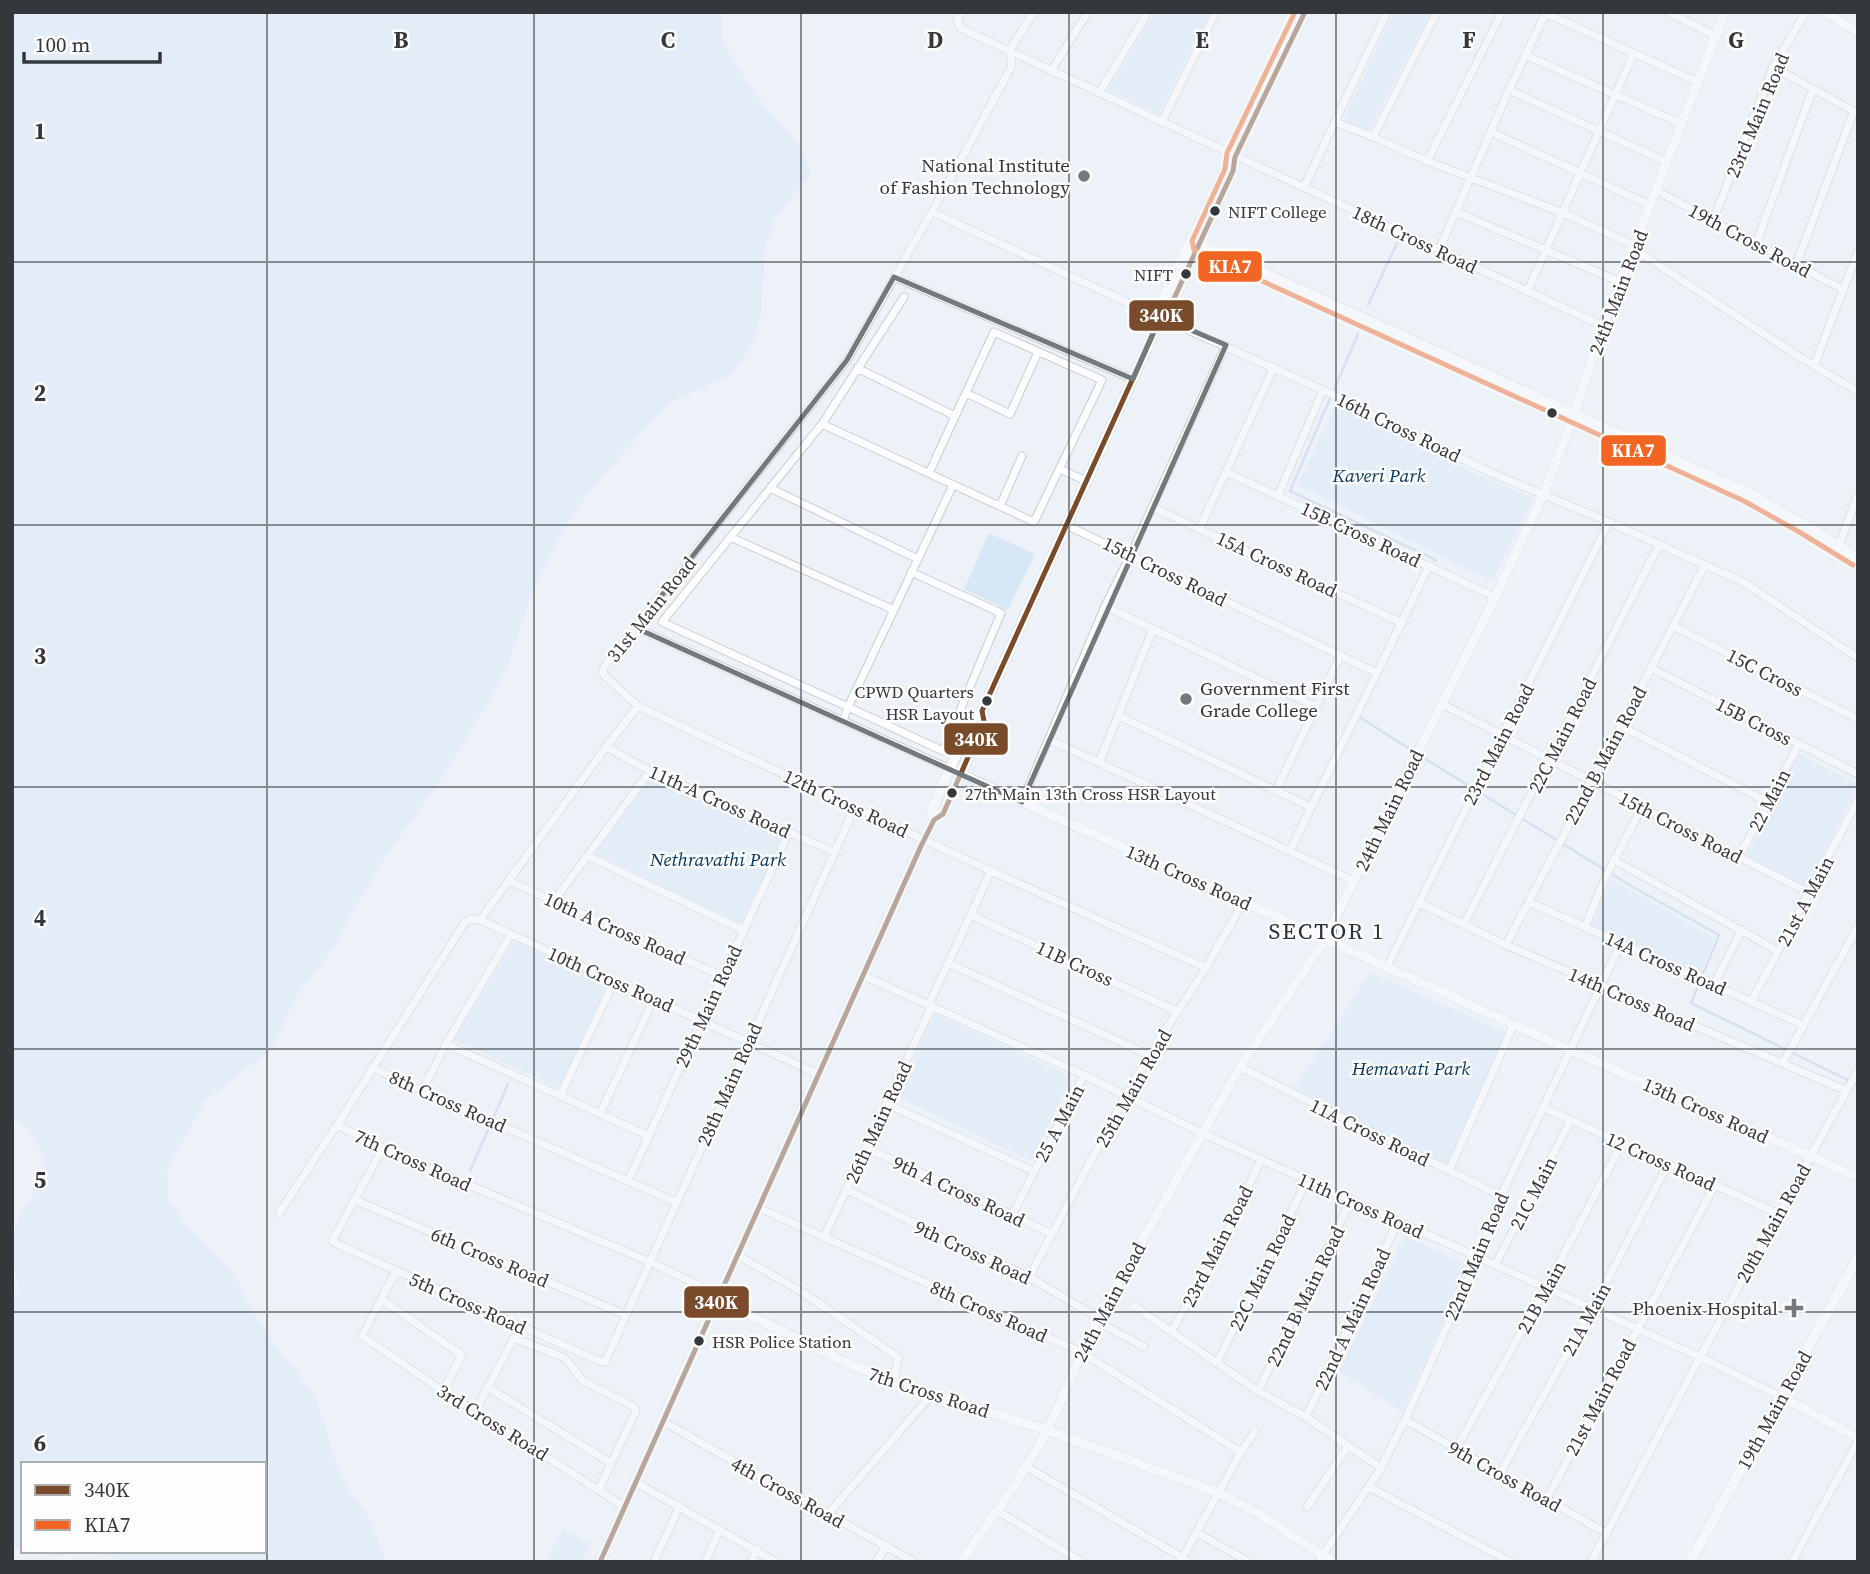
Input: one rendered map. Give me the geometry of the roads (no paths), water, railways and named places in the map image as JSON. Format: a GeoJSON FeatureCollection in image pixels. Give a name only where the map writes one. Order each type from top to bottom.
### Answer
{"type":"FeatureCollection","features":[{"type":"Feature","properties":{"kind":"main road"},"geometry":{"type":"LineString","coordinates":[[600,1562],[933,820],[932,809],[973,717],[982,711],[1162,315],[1171,305],[1195,242],[1748,493],[1858,558]]}},
{"type":"Feature","properties":{"kind":"main road"},"geometry":{"type":"LineString","coordinates":[[933,820],[943,814],[961,774],[984,721],[982,711]]}},
{"type":"Feature","properties":{"kind":"main road","name":"19th Main Road"},"geometry":{"type":"LineString","coordinates":[[1690,1562],[1858,1257]]}},
{"type":"Feature","properties":{"kind":"street","name":"18th Cross Road"},"geometry":{"type":"LineString","coordinates":[[961,12],[957,21],[960,29],[1603,326]]}},
{"type":"Feature","properties":{"kind":"street","name":"31st Main Road"},"geometry":{"type":"LineString","coordinates":[[638,706],[603,672],[604,667],[846,360],[1007,75],[1012,65],[1009,51],[1034,12]]}},
{"type":"Feature","properties":{"kind":"street"},"geometry":{"type":"LineString","coordinates":[[1051,71],[1088,12]]}},
{"type":"Feature","properties":{"kind":"street"},"geometry":{"type":"LineString","coordinates":[[1099,93],[1148,12]]}},
{"type":"Feature","properties":{"kind":"street"},"geometry":{"type":"LineString","coordinates":[[1162,122],[1216,12]]}},
{"type":"Feature","properties":{"kind":"street"},"geometry":{"type":"LineString","coordinates":[[1195,242],[1225,168],[1235,157],[1305,12]]}},
{"type":"Feature","properties":{"kind":"street"},"geometry":{"type":"LineString","coordinates":[[1304,187],[1387,12]]}},
{"type":"Feature","properties":{"kind":"street"},"geometry":{"type":"LineString","coordinates":[[1373,136],[1437,12]]}},
{"type":"Feature","properties":{"kind":"street"},"geometry":{"type":"LineString","coordinates":[[1427,161],[1502,12]]}},
{"type":"Feature","properties":{"kind":"street"},"geometry":{"type":"LineString","coordinates":[[1668,12],[1716,36]]}},
{"type":"Feature","properties":{"kind":"street","name":"24th Main Road"},"geometry":{"type":"LineString","coordinates":[[965,1561],[1047,1430],[1098,1320],[1240,1067],[1325,939],[1495,597],[1543,495],[1574,414],[1603,326],[1725,12]]}},
{"type":"Feature","properties":{"kind":"street","name":"23rd Main Road"},"geometry":{"type":"LineString","coordinates":[[1713,221],[1773,66],[1806,12]]}},
{"type":"Feature","properties":{"kind":"street"},"geometry":{"type":"LineString","coordinates":[[1825,12],[1858,32]]}},
{"type":"Feature","properties":{"kind":"street"},"geometry":{"type":"LineString","coordinates":[[1439,250],[1508,90],[1546,13],[1698,82]]}},
{"type":"Feature","properties":{"kind":"street"},"geometry":{"type":"LineString","coordinates":[[1527,292],[1634,53]]}},
{"type":"Feature","properties":{"kind":"street"},"geometry":{"type":"LineString","coordinates":[[1525,55],[1682,124]]}},
{"type":"Feature","properties":{"kind":"street"},"geometry":{"type":"LineString","coordinates":[[1773,66],[1856,112],[1796,265]]}},
{"type":"Feature","properties":{"kind":"street"},"geometry":{"type":"LineString","coordinates":[[1756,243],[1813,89]]}},
{"type":"Feature","properties":{"kind":"street"},"geometry":{"type":"LineString","coordinates":[[1508,90],[1667,162]]}},
{"type":"Feature","properties":{"kind":"street"},"geometry":{"type":"LineString","coordinates":[[1335,122],[1427,161],[1563,213],[1635,248],[1858,392]]}},
{"type":"Feature","properties":{"kind":"street"},"geometry":{"type":"LineString","coordinates":[[1491,132],[1650,205]]}},
{"type":"Feature","properties":{"kind":"street","name":"19th Cross Road"},"geometry":{"type":"LineString","coordinates":[[1655,190],[1844,290]]}},
{"type":"Feature","properties":{"kind":"street","name":"16th Cross Road"},"geometry":{"type":"LineString","coordinates":[[932,212],[1274,367],[1489,472],[1745,583],[1858,658]]}},
{"type":"Feature","properties":{"kind":"street"},"geometry":{"type":"LineString","coordinates":[[1456,212],[1621,282]]}},
{"type":"Feature","properties":{"kind":"street"},"geometry":{"type":"LineString","coordinates":[[1814,366],[1858,251]]}},
{"type":"Feature","properties":{"kind":"street"},"geometry":{"type":"LineString","coordinates":[[894,277],[1133,379]]}},
{"type":"Feature","properties":{"kind":"street"},"geometry":{"type":"LineString","coordinates":[[904,298],[822,424],[662,622],[943,751],[1001,613],[911,572]]}},
{"type":"Feature","properties":{"kind":"street"},"geometry":{"type":"LineString","coordinates":[[822,424],[1034,522],[1102,380],[994,332],[929,473]]}},
{"type":"Feature","properties":{"kind":"street"},"geometry":{"type":"LineString","coordinates":[[1022,802],[1105,606],[1226,345]]}},
{"type":"Feature","properties":{"kind":"street"},"geometry":{"type":"LineString","coordinates":[[966,393],[1010,414],[1038,352]]}},
{"type":"Feature","properties":{"kind":"street"},"geometry":{"type":"LineString","coordinates":[[1200,528],[1274,367]]}},
{"type":"Feature","properties":{"kind":"street"},"geometry":{"type":"LineString","coordinates":[[857,368],[956,416]]}},
{"type":"Feature","properties":{"kind":"street"},"geometry":{"type":"LineString","coordinates":[[1278,496],[1325,391]]}},
{"type":"Feature","properties":{"kind":"street"},"geometry":{"type":"LineString","coordinates":[[1000,506],[1022,456]]}},
{"type":"Feature","properties":{"kind":"street"},"geometry":{"type":"LineString","coordinates":[[1060,469],[1086,481]]}},
{"type":"Feature","properties":{"kind":"street","name":"15B Cross Road"},"geometry":{"type":"LineString","coordinates":[[1226,472],[1495,597]]}},
{"type":"Feature","properties":{"kind":"street"},"geometry":{"type":"LineString","coordinates":[[843,721],[953,485]]}},
{"type":"Feature","properties":{"kind":"street"},"geometry":{"type":"LineString","coordinates":[[769,488],[918,559]]}},
{"type":"Feature","properties":{"kind":"street"},"geometry":{"type":"LineString","coordinates":[[1839,546],[1858,494]]}},
{"type":"Feature","properties":{"kind":"street","name":"15A Cross Road"},"geometry":{"type":"LineString","coordinates":[[1152,507],[1402,623]]}},
{"type":"Feature","properties":{"kind":"street","name":"23rd Main Road"},"geometry":{"type":"LineString","coordinates":[[1387,967],[1609,522]]}},
{"type":"Feature","properties":{"kind":"street","name":"15th Cross Road"},"geometry":{"type":"LineString","coordinates":[[1066,525],[1377,673]]}},
{"type":"Feature","properties":{"kind":"street"},"geometry":{"type":"LineString","coordinates":[[730,537],[894,610]]}},
{"type":"Feature","properties":{"kind":"street","name":"22C Main Road"},"geometry":{"type":"LineString","coordinates":[[1464,924],[1659,545]]}},
{"type":"Feature","properties":{"kind":"street","name":"22nd B Main Road"},"geometry":{"type":"LineString","coordinates":[[1506,945],[1705,565]]}},
{"type":"Feature","properties":{"kind":"street"},"geometry":{"type":"LineString","coordinates":[[1290,851],[1429,566]]}},
{"type":"Feature","properties":{"kind":"street"},"geometry":{"type":"LineString","coordinates":[[1105,606],[1315,706]]}},
{"type":"Feature","properties":{"kind":"street","name":"15C Cross"},"geometry":{"type":"LineString","coordinates":[[1673,626],[1858,719]]}},
{"type":"Feature","properties":{"kind":"street","name":"13th Cross Road"},"geometry":{"type":"LineString","coordinates":[[636,628],[1570,1050],[1858,1177]]}},
{"type":"Feature","properties":{"kind":"street"},"geometry":{"type":"LineString","coordinates":[[1099,763],[1153,629]]}},
{"type":"Feature","properties":{"kind":"street"},"geometry":{"type":"LineString","coordinates":[[1276,791],[1340,656]]}},
{"type":"Feature","properties":{"kind":"street","name":"15B Cross"},"geometry":{"type":"LineString","coordinates":[[1651,668],[1858,774]]}},
{"type":"Feature","properties":{"kind":"street","name":"15th Cross Road"},"geometry":{"type":"LineString","coordinates":[[1442,704],[1809,893]]}},
{"type":"Feature","properties":{"kind":"street"},"geometry":{"type":"LineString","coordinates":[[279,1213],[465,922],[472,919],[481,920],[638,706]]}},
{"type":"Feature","properties":{"kind":"street","name":"12th Cross Road"},"geometry":{"type":"LineString","coordinates":[[638,706],[1206,968]]}},
{"type":"Feature","properties":{"kind":"street"},"geometry":{"type":"LineString","coordinates":[[1119,716],[1311,807]]}},
{"type":"Feature","properties":{"kind":"street"},"geometry":{"type":"LineString","coordinates":[[1621,726],[1768,802]]}},
{"type":"Feature","properties":{"kind":"street"},"geometry":{"type":"LineString","coordinates":[[1050,740],[1354,881]]}},
{"type":"Feature","properties":{"kind":"street","name":"22 Main"},"geometry":{"type":"LineString","coordinates":[[1739,857],[1799,744]]}},
{"type":"Feature","properties":{"kind":"street","name":"11th A Cross Road"},"geometry":{"type":"LineString","coordinates":[[606,747],[650,771],[834,852]]}},
{"type":"Feature","properties":{"kind":"street"},"geometry":{"type":"LineString","coordinates":[[554,901],[650,771]]}},
{"type":"Feature","properties":{"kind":"street","name":"21st A Main"},"geometry":{"type":"LineString","coordinates":[[1751,1002],[1858,800]]}},
{"type":"Feature","properties":{"kind":"street","name":"28th Main Road"},"geometry":{"type":"LineString","coordinates":[[605,1362],[855,807]]}},
{"type":"Feature","properties":{"kind":"street"},"geometry":{"type":"LineString","coordinates":[[1585,927],[1614,860],[1642,807]]}},
{"type":"Feature","properties":{"kind":"street","name":"29th Main Road"},"geometry":{"type":"LineString","coordinates":[[628,1181],[789,832]]}},
{"type":"Feature","properties":{"kind":"street"},"geometry":{"type":"LineString","coordinates":[[588,856],[743,930]]}},
{"type":"Feature","properties":{"kind":"street"},"geometry":{"type":"LineString","coordinates":[[1614,860],[1779,951]]}},
{"type":"Feature","properties":{"kind":"street","name":"26th Main Road"},"geometry":{"type":"LineString","coordinates":[[824,1237],[887,1104],[991,871]]}},
{"type":"Feature","properties":{"kind":"street","name":"10th A Cross Road"},"geometry":{"type":"LineString","coordinates":[[509,881],[722,976]]}},
{"type":"Feature","properties":{"kind":"street","name":"25th Main Road"},"geometry":{"type":"LineString","coordinates":[[1029,1277],[1126,1094],[1206,968],[1244,902]]}},
{"type":"Feature","properties":{"kind":"street","name":"14th Cross Road"},"geometry":{"type":"LineString","coordinates":[[1419,902],[1506,945],[1847,1091]]}},
{"type":"Feature","properties":{"kind":"street","name":"14A Cross Road"},"geometry":{"type":"LineString","coordinates":[[1529,902],[1803,1025]]}},
{"type":"Feature","properties":{"kind":"street","name":"11B Cross"},"geometry":{"type":"LineString","coordinates":[[971,915],[1178,1012]]}},
{"type":"Feature","properties":{"kind":"street","name":"10th Cross Road"},"geometry":{"type":"LineString","coordinates":[[481,920],[818,1074]]}},
{"type":"Feature","properties":{"kind":"street"},"geometry":{"type":"LineString","coordinates":[[1783,1063],[1858,926]]}},
{"type":"Feature","properties":{"kind":"street"},"geometry":{"type":"LineString","coordinates":[[1714,984],[1742,930]]}},
{"type":"Feature","properties":{"kind":"street"},"geometry":{"type":"LineString","coordinates":[[422,1091],[446,1044],[511,934]]}},
{"type":"Feature","properties":{"kind":"street","name":"22nd Main Road"},"geometry":{"type":"LineString","coordinates":[[1320,1559],[1381,1468],[1405,1420],[1478,1257],[1501,1196],[1620,943]]}},
{"type":"Feature","properties":{"kind":"street"},"geometry":{"type":"LineString","coordinates":[[948,963],[1149,1055]]}},
{"type":"Feature","properties":{"kind":"street","name":"11th Cross Road"},"geometry":{"type":"LineString","coordinates":[[862,975],[1126,1094],[1261,1160],[1700,1356],[1858,1439]]}},
{"type":"Feature","properties":{"kind":"street"},"geometry":{"type":"LineString","coordinates":[[560,1096],[614,981]]}},
{"type":"Feature","properties":{"kind":"street"},"geometry":{"type":"LineString","coordinates":[[600,1114],[654,999]]}},
{"type":"Feature","properties":{"kind":"street"},"geometry":{"type":"LineString","coordinates":[[1448,1171],[1514,1024]]}},
{"type":"Feature","properties":{"kind":"street"},"geometry":{"type":"LineString","coordinates":[[446,1044],[649,1136]]}},
{"type":"Feature","properties":{"kind":"street","name":"8th Cross Road"},"geometry":{"type":"LineString","coordinates":[[373,1067],[676,1202]]}},
{"type":"Feature","properties":{"kind":"street","name":"11A Cross Road"},"geometry":{"type":"LineString","coordinates":[[1240,1067],[1501,1196]]}},
{"type":"Feature","properties":{"kind":"street","name":"20th Main Road"},"geometry":{"type":"LineString","coordinates":[[1591,1562],[1700,1356],[1858,1070]]}},
{"type":"Feature","properties":{"kind":"street","name":"25 A Main"},"geometry":{"type":"LineString","coordinates":[[1012,1215],[1084,1075]]}},
{"type":"Feature","properties":{"kind":"street"},"geometry":{"type":"LineString","coordinates":[[887,1104],[1033,1171]]}},
{"type":"Feature","properties":{"kind":"street","name":"12 Cross Road"},"geometry":{"type":"LineString","coordinates":[[1544,1108],[1779,1214]]}},
{"type":"Feature","properties":{"kind":"street","name":"21C Main"},"geometry":{"type":"LineString","coordinates":[[1496,1265],[1571,1120]]}},
{"type":"Feature","properties":{"kind":"street","name":"7th Cross Road"},"geometry":{"type":"LineString","coordinates":[[337,1125],[383,1149],[650,1262],[707,1289],[717,1299],[853,1366],[1047,1430],[1219,1493],[1261,1515],[1320,1559],[1334,1562]]}},
{"type":"Feature","properties":{"kind":"street","name":"21B Main"},"geometry":{"type":"LineString","coordinates":[[1456,1449],[1546,1288],[1622,1143]]}},
{"type":"Feature","properties":{"kind":"street","name":"9th A Cross Road"},"geometry":{"type":"LineString","coordinates":[[866,1148],[1052,1234]]}},
{"type":"Feature","properties":{"kind":"street"},"geometry":{"type":"LineString","coordinates":[[355,1200],[383,1149]]}},
{"type":"Feature","properties":{"kind":"street","name":"23rd Main Road"},"geometry":{"type":"LineString","coordinates":[[1172,1331],[1219,1247],[1261,1160]]}},
{"type":"Feature","properties":{"kind":"street","name":"21A Main"},"geometry":{"type":"LineString","coordinates":[[1500,1474],[1592,1309],[1668,1164]]}},
{"type":"Feature","properties":{"kind":"street","name":"22C Main Road"},"geometry":{"type":"LineString","coordinates":[[1217,1363],[1307,1180]]}},
{"type":"Feature","properties":{"kind":"street","name":"21st Main Road"},"geometry":{"type":"LineString","coordinates":[[1546,1500],[1715,1185]]}},
{"type":"Feature","properties":{"kind":"street","name":"9th Cross Road"},"geometry":{"type":"LineString","coordinates":[[846,1189],[1029,1277],[1144,1347]]}},
{"type":"Feature","properties":{"kind":"street","name":"5th Cross Road"},"geometry":{"type":"LineString","coordinates":[[355,1200],[332,1241],[605,1362]]}},
{"type":"Feature","properties":{"kind":"street","name":"6th Cross Road"},"geometry":{"type":"LineString","coordinates":[[355,1200],[626,1315]]}},
{"type":"Feature","properties":{"kind":"street","name":"22nd B Main Road"},"geometry":{"type":"LineString","coordinates":[[1258,1391],[1351,1200]]}},
{"type":"Feature","properties":{"kind":"street","name":"8th Cross Road"},"geometry":{"type":"LineString","coordinates":[[759,1208],[1081,1352],[1241,1452]]}},
{"type":"Feature","properties":{"kind":"street","name":"22nd A Main Road"},"geometry":{"type":"LineString","coordinates":[[1306,1417],[1398,1221]]}},
{"type":"Feature","properties":{"kind":"street"},"geometry":{"type":"LineString","coordinates":[[737,1255],[802,1292],[898,1357],[894,1381]]}},
{"type":"Feature","properties":{"kind":"street"},"geometry":{"type":"LineString","coordinates":[[396,1270],[381,1299],[463,1355],[443,1391]]}},
{"type":"Feature","properties":{"kind":"street","name":"3rd Cross Road"},"geometry":{"type":"LineString","coordinates":[[381,1299],[362,1336],[625,1507]]}},
{"type":"Feature","properties":{"kind":"street"},"geometry":{"type":"LineString","coordinates":[[1134,1306],[1258,1391],[1306,1417],[1381,1468]]}},
{"type":"Feature","properties":{"kind":"street"},"geometry":{"type":"LineString","coordinates":[[475,1411],[514,1338],[565,1358],[583,1381],[636,1411],[599,1489]]}},
{"type":"Feature","properties":{"kind":"street"},"geometry":{"type":"LineString","coordinates":[[487,1387],[611,1463]]}},
{"type":"Feature","properties":{"kind":"street"},"geometry":{"type":"LineString","coordinates":[[828,1514],[932,1394]]}},
{"type":"Feature","properties":{"kind":"street","name":"9th Cross Road"},"geometry":{"type":"LineString","coordinates":[[1405,1420],[1606,1533]]}},
{"type":"Feature","properties":{"kind":"street","name":"4th Cross Road"},"geometry":{"type":"LineString","coordinates":[[662,1421],[914,1562]]}},
{"type":"Feature","properties":{"kind":"street"},"geometry":{"type":"LineString","coordinates":[[1181,1560],[1255,1431]]}},
{"type":"Feature","properties":{"kind":"street"},"geometry":{"type":"LineString","coordinates":[[1792,1562],[1858,1439]]}},
{"type":"Feature","properties":{"kind":"street"},"geometry":{"type":"LineString","coordinates":[[1307,1507],[1348,1446]]}},
{"type":"Feature","properties":{"kind":"street"},"geometry":{"type":"LineString","coordinates":[[1025,1466],[1181,1560],[1190,1562]]}},
{"type":"Feature","properties":{"kind":"street"},"geometry":{"type":"LineString","coordinates":[[635,1482],[776,1562]]}},
{"type":"Feature","properties":{"kind":"street"},"geometry":{"type":"LineString","coordinates":[[1369,1487],[1511,1562]]}},
{"type":"Feature","properties":{"kind":"street"},"geometry":{"type":"LineString","coordinates":[[654,1562],[679,1507]]}},
{"type":"Feature","properties":{"kind":"street"},"geometry":{"type":"LineString","coordinates":[[996,1510],[1082,1562]]}},
{"type":"Feature","properties":{"kind":"street"},"geometry":{"type":"LineString","coordinates":[[705,1562],[720,1529]]}},
{"type":"Feature","properties":{"kind":"street"},"geometry":{"type":"LineString","coordinates":[[1196,1532],[1249,1562]]}},
{"type":"Feature","properties":{"kind":"street"},"geometry":{"type":"LineString","coordinates":[[876,1562],[887,1547]]}},
{"type":"Feature","properties":{"kind":"street"},"geometry":{"type":"LineString","coordinates":[[751,1562],[757,1549]]}},
{"type":"Feature","properties":{"kind":"waterway"},"geometry":{"type":"LineString","coordinates":[[1368,305],[1398,241]]}},
{"type":"Feature","properties":{"kind":"waterway"},"geometry":{"type":"LineString","coordinates":[[1358,334],[1290,491],[1435,561]]}},
{"type":"Feature","properties":{"kind":"waterway"},"geometry":{"type":"LineString","coordinates":[[1358,716],[1414,752]]}},
{"type":"Feature","properties":{"kind":"waterway"},"geometry":{"type":"LineString","coordinates":[[1419,755],[1631,886],[1719,935],[1691,1003],[1858,1085]]}},
{"type":"Feature","properties":{"kind":"waterway"},"geometry":{"type":"LineString","coordinates":[[470,1171],[508,1084]]}},
{"type":"Feature","properties":{"kind":"place","name":"National Institute of Fashion Technology"},"geometry":{"type":"Point","coordinates":[1084,176]}},
{"type":"Feature","properties":{"kind":"place","name":"NIFT College"},"geometry":{"type":"Point","coordinates":[1215,211]}},
{"type":"Feature","properties":{"kind":"place","name":"NIFT"},"geometry":{"type":"Point","coordinates":[1186,274]}},
{"type":"Feature","properties":{"kind":"place","name":"Government First Grade College"},"geometry":{"type":"Point","coordinates":[1186,699]}},
{"type":"Feature","properties":{"kind":"place","name":"CPWD Quarters HSR Layout"},"geometry":{"type":"Point","coordinates":[987,701]}},
{"type":"Feature","properties":{"kind":"place","name":"27th Main 13th Cross HSR Layout"},"geometry":{"type":"Point","coordinates":[952,793]}},
{"type":"Feature","properties":{"kind":"place","name":"Phoenix Hospital"},"geometry":{"type":"Point","coordinates":[1794,1308]}},
{"type":"Feature","properties":{"kind":"place","name":"HSR Police Station"},"geometry":{"type":"Point","coordinates":[699,1341]}},
{"type":"Feature","properties":{"kind":"district","name":"SECTOR 1"},"geometry":{"type":"Point","coordinates":[1327,931]}},
{"type":"Feature","properties":{"kind":"park label","name":"Kaveri Park"},"geometry":{"type":"Point","coordinates":[1379,475]}},
{"type":"Feature","properties":{"kind":"park label","name":"Nethravathi Park"},"geometry":{"type":"Point","coordinates":[718,859]}},
{"type":"Feature","properties":{"kind":"park label","name":"Hemavati Park"},"geometry":{"type":"Point","coordinates":[1411,1068]}}]}
